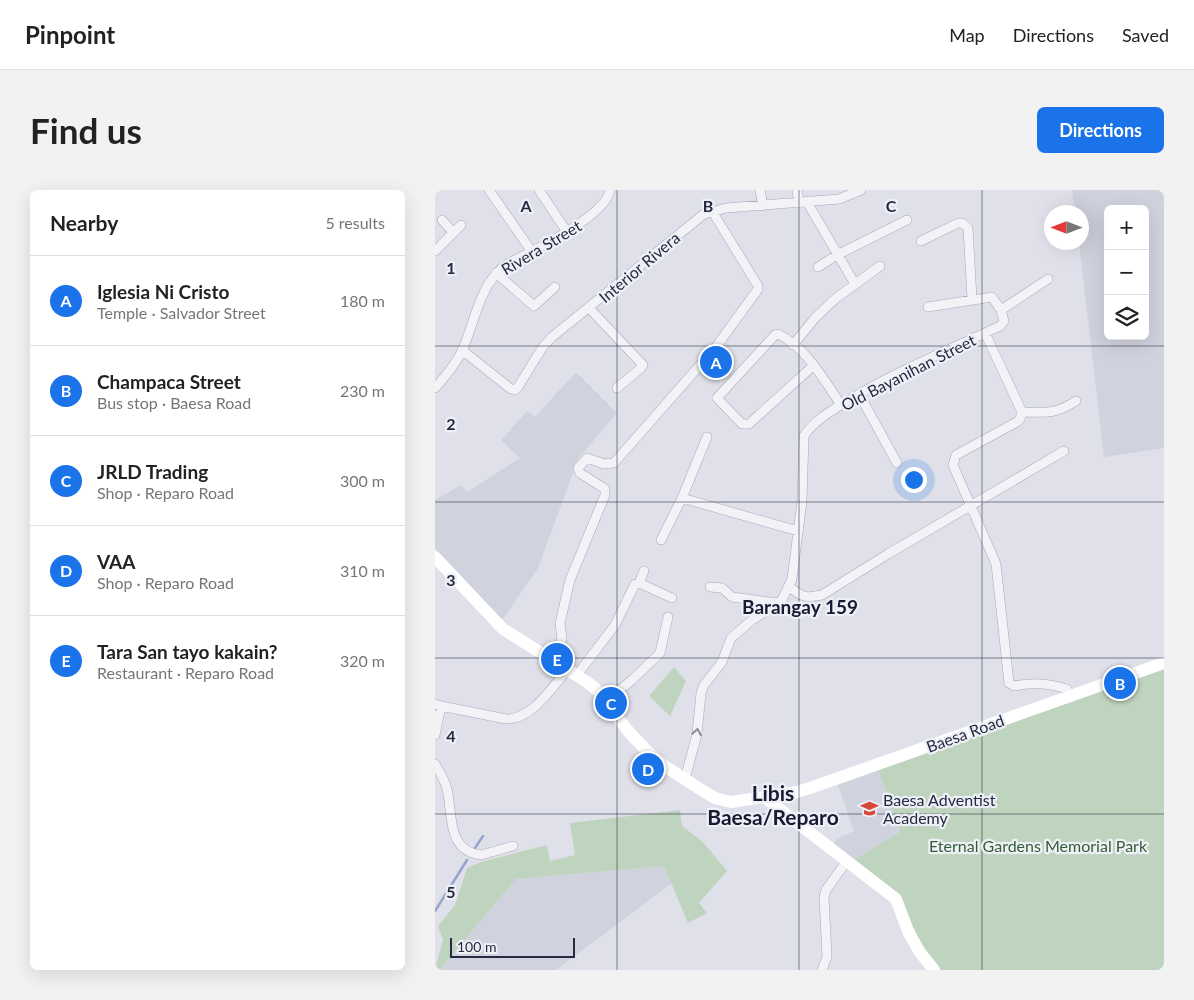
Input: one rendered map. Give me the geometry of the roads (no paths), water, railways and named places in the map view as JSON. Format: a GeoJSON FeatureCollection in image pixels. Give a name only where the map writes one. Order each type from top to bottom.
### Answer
{"type":"FeatureCollection","features":[{"type":"Feature","properties":{"kind":"main road","name":"Baesa Road"},"geometry":{"type":"LineString","coordinates":[[435,558],[503,629],[597,690],[628,731],[663,765],[715,798],[723,801],[740,801],[810,788],[1164,662]]}},
{"type":"Feature","properties":{"kind":"main road"},"geometry":{"type":"LineString","coordinates":[[764,797],[896,899],[908,931],[919,951],[934,970]]}},
{"type":"Feature","properties":{"kind":"street"},"geometry":{"type":"LineString","coordinates":[[489,190],[532,252]]}},
{"type":"Feature","properties":{"kind":"street"},"geometry":{"type":"LineString","coordinates":[[539,190],[567,232]]}},
{"type":"Feature","properties":{"kind":"street"},"geometry":{"type":"LineString","coordinates":[[760,190],[763,206]]}},
{"type":"Feature","properties":{"kind":"street"},"geometry":{"type":"LineString","coordinates":[[797,190],[803,203],[855,284]]}},
{"type":"Feature","properties":{"kind":"street","name":"Interior Rivera"},"geometry":{"type":"LineString","coordinates":[[462,350],[511,389],[515,390],[542,348],[552,337],[696,219],[712,211],[726,208],[839,199],[861,190]]}},
{"type":"Feature","properties":{"kind":"street","name":"Rivera Street"},"geometry":{"type":"LineString","coordinates":[[435,388],[449,372],[462,350],[490,281],[496,273],[507,264],[567,232],[589,217],[605,204],[608,192]]}},
{"type":"Feature","properties":{"kind":"street"},"geometry":{"type":"LineString","coordinates":[[551,659],[562,639],[560,623],[570,580],[605,495],[605,489],[580,473],[578,468],[587,458],[604,464],[614,463],[715,348],[758,289],[758,286],[712,211]]}},
{"type":"Feature","properties":{"kind":"street"},"geometry":{"type":"LineString","coordinates":[[442,220],[453,232]]}},
{"type":"Feature","properties":{"kind":"street"},"geometry":{"type":"LineString","coordinates":[[818,267],[837,255],[907,220]]}},
{"type":"Feature","properties":{"kind":"street"},"geometry":{"type":"LineString","coordinates":[[921,242],[958,224],[962,223],[968,228],[972,300]]}},
{"type":"Feature","properties":{"kind":"street"},"geometry":{"type":"LineString","coordinates":[[435,251],[461,225]]}},
{"type":"Feature","properties":{"kind":"street"},"geometry":{"type":"LineString","coordinates":[[793,345],[815,318],[835,298],[880,266]]}},
{"type":"Feature","properties":{"kind":"street"},"geometry":{"type":"LineString","coordinates":[[496,273],[534,306],[555,287]]}},
{"type":"Feature","properties":{"kind":"street"},"geometry":{"type":"LineString","coordinates":[[928,306],[992,297],[1001,310],[1048,279]]}},
{"type":"Feature","properties":{"kind":"street"},"geometry":{"type":"LineString","coordinates":[[589,308],[643,365],[617,388]]}},
{"type":"Feature","properties":{"kind":"street","name":"Old Bayanihan Street"},"geometry":{"type":"LineString","coordinates":[[685,779],[697,734],[701,693],[704,685],[722,662],[731,638],[783,598],[789,587],[802,501],[804,436],[809,429],[859,394],[1002,324],[1004,321],[1001,310]]}},
{"type":"Feature","properties":{"kind":"street"},"geometry":{"type":"LineString","coordinates":[[985,333],[1022,412],[1020,420],[1017,422],[954,457],[953,465],[998,570],[1009,683],[1014,686],[1031,683],[1051,685],[1067,689],[1069,695]]}},
{"type":"Feature","properties":{"kind":"street"},"geometry":{"type":"LineString","coordinates":[[814,366],[749,424],[742,424],[717,398],[778,334],[793,345],[814,366],[841,405]]}},
{"type":"Feature","properties":{"kind":"street"},"geometry":{"type":"LineString","coordinates":[[859,394],[897,463]]}},
{"type":"Feature","properties":{"kind":"street"},"geometry":{"type":"LineString","coordinates":[[1022,412],[1051,413],[1076,400]]}},
{"type":"Feature","properties":{"kind":"street"},"geometry":{"type":"LineString","coordinates":[[661,540],[682,498],[707,437]]}},
{"type":"Feature","properties":{"kind":"street"},"geometry":{"type":"LineString","coordinates":[[789,587],[801,595],[809,597],[822,595],[1064,451]]}},
{"type":"Feature","properties":{"kind":"street"},"geometry":{"type":"LineString","coordinates":[[682,498],[798,531]]}},
{"type":"Feature","properties":{"kind":"street"},"geometry":{"type":"LineString","coordinates":[[435,735],[438,705],[505,719],[515,719],[532,709],[572,672],[615,625],[633,587],[638,583],[644,570]]}},
{"type":"Feature","properties":{"kind":"street"},"geometry":{"type":"LineString","coordinates":[[638,583],[672,598]]}},
{"type":"Feature","properties":{"kind":"street"},"geometry":{"type":"LineString","coordinates":[[710,587],[722,588],[732,597],[777,603]]}},
{"type":"Feature","properties":{"kind":"street"},"geometry":{"type":"LineString","coordinates":[[605,702],[632,680],[660,653],[668,617]]}},
{"type":"Feature","properties":{"kind":"street"},"geometry":{"type":"LineString","coordinates":[[435,764],[447,787],[450,817],[457,841],[476,854],[481,855],[513,846]]}},
{"type":"Feature","properties":{"kind":"street"},"geometry":{"type":"LineString","coordinates":[[822,970],[827,957],[824,897],[826,890],[847,861]]}},
{"type":"Feature","properties":{"kind":"waterway"},"geometry":{"type":"LineString","coordinates":[[475,848],[483,836]]}},
{"type":"Feature","properties":{"kind":"waterway"},"geometry":{"type":"LineString","coordinates":[[435,911],[467,860]]}},
{"type":"Feature","properties":{"kind":"place","name":"Iglesia Ni Cristo"},"geometry":{"type":"Point","coordinates":[716,362]}},
{"type":"Feature","properties":{"kind":"place","name":"Tara San tayo kakain?"},"geometry":{"type":"Point","coordinates":[557,659]}},
{"type":"Feature","properties":{"kind":"place","name":"Champaca Street"},"geometry":{"type":"Point","coordinates":[1120,683]}},
{"type":"Feature","properties":{"kind":"place","name":"JRLD Trading"},"geometry":{"type":"Point","coordinates":[611,703]}},
{"type":"Feature","properties":{"kind":"place","name":"VAA"},"geometry":{"type":"Point","coordinates":[648,769]}},
{"type":"Feature","properties":{"kind":"place","name":"Baesa Adventist Academy"},"geometry":{"type":"Point","coordinates":[869,808]}},
{"type":"Feature","properties":{"kind":"district","name":"Barangay 159"},"geometry":{"type":"Point","coordinates":[800,606]}},
{"type":"Feature","properties":{"kind":"district","name":"Libis Baesa/Reparo"},"geometry":{"type":"Point","coordinates":[773,804]}},
{"type":"Feature","properties":{"kind":"park label","name":"Eternal Gardens Memorial Park"},"geometry":{"type":"Point","coordinates":[1038,845]}}]}
